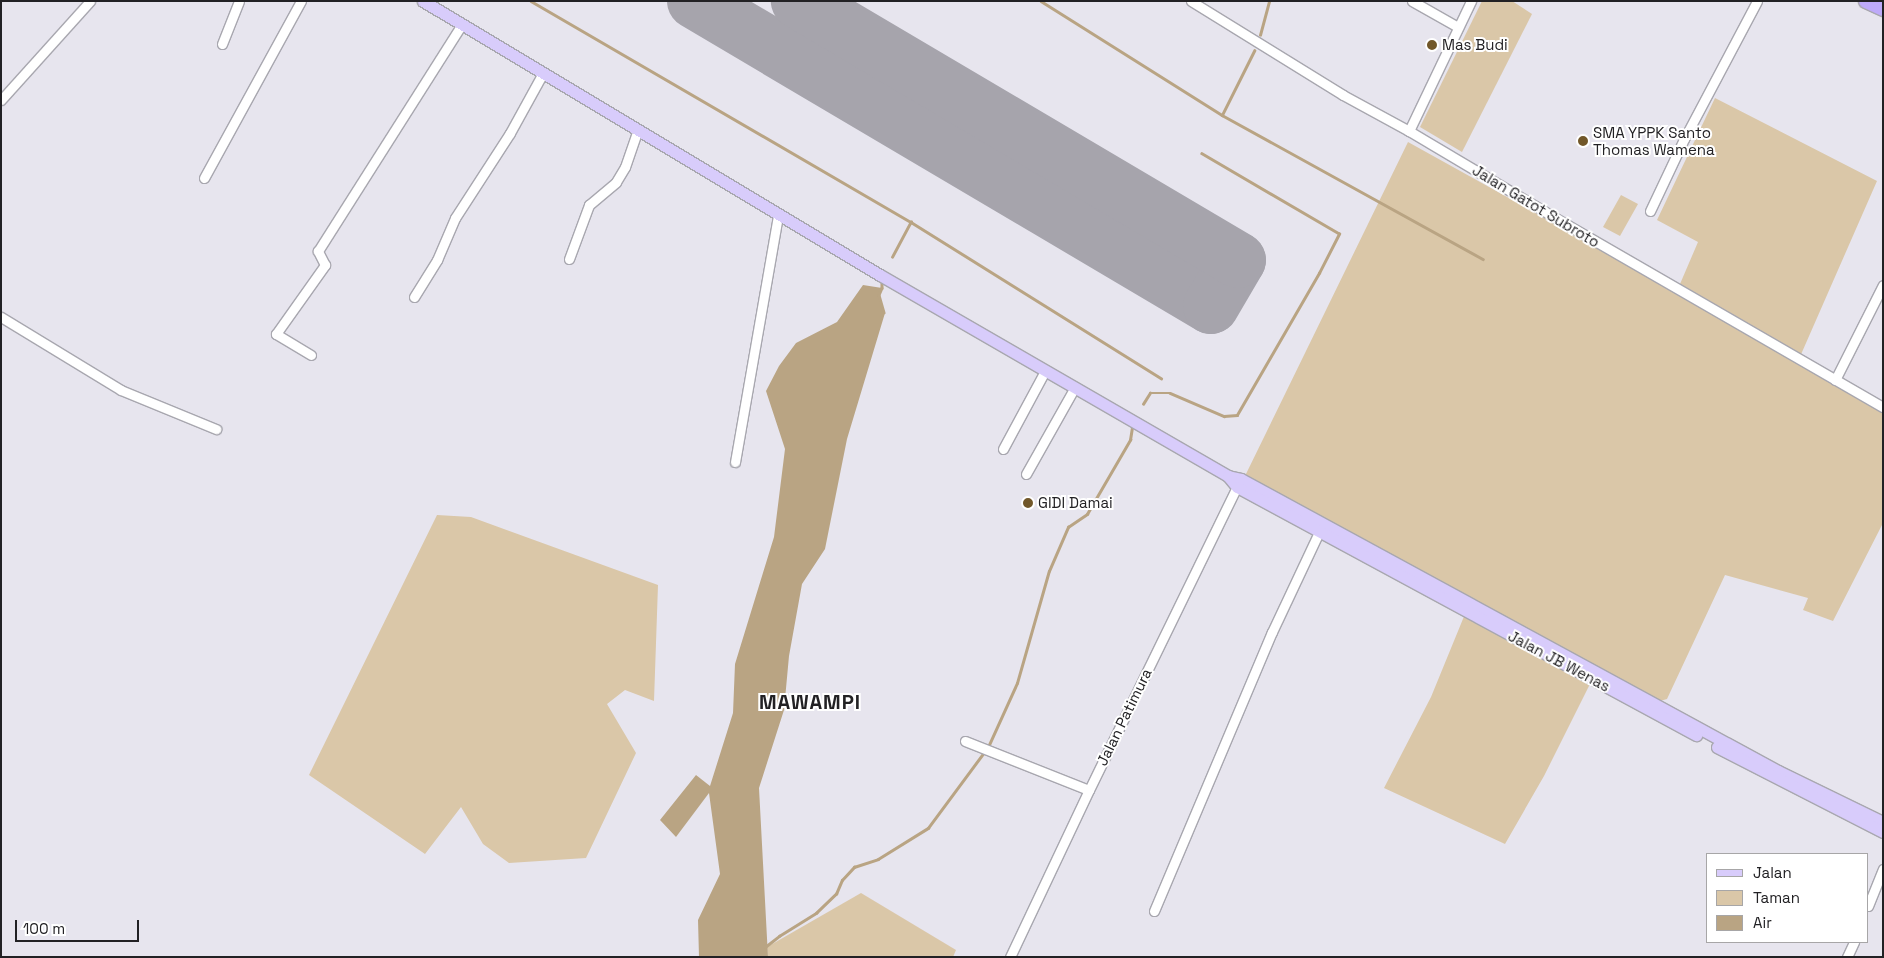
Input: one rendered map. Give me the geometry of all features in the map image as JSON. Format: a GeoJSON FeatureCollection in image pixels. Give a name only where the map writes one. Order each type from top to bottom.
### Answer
{"type":"FeatureCollection","features":[{"type":"Feature","properties":{"kind":"highway"},"geometry":{"type":"LineString","coordinates":[[1866,1],[1883,9]]}},
{"type":"Feature","properties":{"kind":"main road"},"geometry":{"type":"LineString","coordinates":[[423,1],[778,214],[1239,483]]}},
{"type":"Feature","properties":{"kind":"main road","name":"Jalan JB Wenas"},"geometry":{"type":"LineString","coordinates":[[1239,483],[1318,532],[1476,612]]}},
{"type":"Feature","properties":{"kind":"main road","name":"Jalan JB Wenas"},"geometry":{"type":"LineString","coordinates":[[1239,483],[1883,832]]}},
{"type":"Feature","properties":{"kind":"main road","name":"Jalan JB Wenas"},"geometry":{"type":"LineString","coordinates":[[1706,736],[1883,822]]}},
{"type":"Feature","properties":{"kind":"street"},"geometry":{"type":"LineString","coordinates":[[1,100],[90,1]]}},
{"type":"Feature","properties":{"kind":"street"},"geometry":{"type":"LineString","coordinates":[[222,44],[239,1]]}},
{"type":"Feature","properties":{"kind":"street"},"geometry":{"type":"LineString","coordinates":[[204,178],[301,1]]}},
{"type":"Feature","properties":{"kind":"street","name":"Jalan Gatot Subroto"},"geometry":{"type":"LineString","coordinates":[[1191,1],[1343,95],[1409,130],[1835,380],[1882,405]]}},
{"type":"Feature","properties":{"kind":"street"},"geometry":{"type":"LineString","coordinates":[[1412,1],[1458,27]]}},
{"type":"Feature","properties":{"kind":"street"},"geometry":{"type":"LineString","coordinates":[[1409,130],[1471,1]]}},
{"type":"Feature","properties":{"kind":"street"},"geometry":{"type":"LineString","coordinates":[[1650,211],[1684,139],[1757,1]]}},
{"type":"Feature","properties":{"kind":"street"},"geometry":{"type":"LineString","coordinates":[[311,355],[276,334],[326,265],[318,250],[462,24]]}},
{"type":"Feature","properties":{"kind":"street"},"geometry":{"type":"LineString","coordinates":[[414,298],[437,260],[454,218],[510,132],[543,74]]}},
{"type":"Feature","properties":{"kind":"street"},"geometry":{"type":"LineString","coordinates":[[569,259],[589,205],[616,182],[625,167],[638,130]]}},
{"type":"Feature","properties":{"kind":"street"},"geometry":{"type":"LineString","coordinates":[[735,462],[778,214]]}},
{"type":"Feature","properties":{"kind":"street"},"geometry":{"type":"LineString","coordinates":[[1835,380],[1883,285]]}},
{"type":"Feature","properties":{"kind":"street"},"geometry":{"type":"LineString","coordinates":[[1,317],[121,390],[216,429]]}},
{"type":"Feature","properties":{"kind":"street"},"geometry":{"type":"LineString","coordinates":[[1003,448],[1045,371]]}},
{"type":"Feature","properties":{"kind":"street"},"geometry":{"type":"LineString","coordinates":[[1026,474],[1075,387]]}},
{"type":"Feature","properties":{"kind":"street","name":"Jalan Patimura"},"geometry":{"type":"LineString","coordinates":[[1010,957],[1089,790],[1239,483]]}},
{"type":"Feature","properties":{"kind":"street"},"geometry":{"type":"LineString","coordinates":[[1154,911],[1272,632],[1318,532]]}},
{"type":"Feature","properties":{"kind":"street"},"geometry":{"type":"LineString","coordinates":[[965,742],[1089,790]]}},
{"type":"Feature","properties":{"kind":"street"},"geometry":{"type":"LineString","coordinates":[[1869,904],[1883,869]]}},
{"type":"Feature","properties":{"kind":"street"},"geometry":{"type":"LineString","coordinates":[[1847,957],[1854,943]]}},
{"type":"Feature","properties":{"kind":"green space"},"geometry":{"type":"Polygon","coordinates":[[[1482,1],[1512,1],[1532,14],[1462,152],[1420,127],[1482,1]]]}},
{"type":"Feature","properties":{"kind":"green space"},"geometry":{"type":"Polygon","coordinates":[[[1715,98],[1877,181],[1799,359],[1883,407],[1883,523],[1833,621],[1803,610],[1808,598],[1725,575],[1667,699],[1660,701],[1245,476],[1408,142],[1783,350],[1680,284],[1698,242],[1657,220],[1715,98]]]}},
{"type":"Feature","properties":{"kind":"green space"},"geometry":{"type":"Polygon","coordinates":[[[1621,195],[1638,204],[1620,236],[1603,227],[1621,195]]]}},
{"type":"Feature","properties":{"kind":"green space"},"geometry":{"type":"Polygon","coordinates":[[[437,515],[471,517],[658,585],[654,701],[625,690],[607,704],[636,753],[586,858],[509,863],[483,844],[461,807],[425,854],[309,775],[437,515]]]}},
{"type":"Feature","properties":{"kind":"green space"},"geometry":{"type":"Polygon","coordinates":[[[1465,614],[1591,682],[1544,776],[1505,844],[1384,788],[1431,697],[1465,614]]]}},
{"type":"Feature","properties":{"kind":"green space"},"geometry":{"type":"Polygon","coordinates":[[[861,893],[956,950],[953,957],[768,957],[767,947],[861,893]]]}},
{"type":"Feature","properties":{"kind":"water"},"geometry":{"type":"Polygon","coordinates":[[[863,285],[882,288],[879,295],[885,313],[847,439],[825,549],[802,584],[789,656],[784,710],[759,788],[768,957],[699,957],[698,920],[720,874],[709,793],[676,837],[660,820],[696,775],[710,786],[733,713],[735,664],[774,537],[785,449],[766,391],[779,366],[796,343],[837,322],[863,285]]]}},
{"type":"Feature","properties":{"kind":"waterway"},"geometry":{"type":"LineString","coordinates":[[531,1],[911,222],[1161,378]]}},
{"type":"Feature","properties":{"kind":"waterway"},"geometry":{"type":"LineString","coordinates":[[1041,1],[1222,115],[1483,259]]}},
{"type":"Feature","properties":{"kind":"waterway"},"geometry":{"type":"LineString","coordinates":[[1260,35],[1269,1]]}},
{"type":"Feature","properties":{"kind":"waterway"},"geometry":{"type":"LineString","coordinates":[[1222,115],[1254,51]]}},
{"type":"Feature","properties":{"kind":"waterway"},"geometry":{"type":"LineString","coordinates":[[1143,404],[1150,393],[1170,393],[1224,416],[1237,415],[1319,273],[1339,234],[1202,154]]}},
{"type":"Feature","properties":{"kind":"waterway"},"geometry":{"type":"LineString","coordinates":[[892,257],[911,222]]}},
{"type":"Feature","properties":{"kind":"waterway"},"geometry":{"type":"LineString","coordinates":[[882,281],[879,295],[884,312]]}},
{"type":"Feature","properties":{"kind":"waterway"},"geometry":{"type":"LineString","coordinates":[[988,747],[1017,683],[1049,571],[1068,527],[1087,514],[1130,440],[1132,427]]}},
{"type":"Feature","properties":{"kind":"waterway"},"geometry":{"type":"LineString","coordinates":[[765,947],[816,913],[836,894],[842,880],[854,867],[878,859],[928,828],[985,751]]}},
{"type":"Feature","properties":{"kind":"runway"},"geometry":{"type":"LineString","coordinates":[[695,1],[1211,306],[1238,260],[799,1]]}},
{"type":"Feature","properties":{"kind":"place","name":"Mas Budi"},"geometry":{"type":"Point","coordinates":[1432,45]}},
{"type":"Feature","properties":{"kind":"place","name":"SMA YPPK Santo Thomas Wamena"},"geometry":{"type":"Point","coordinates":[1583,141]}},
{"type":"Feature","properties":{"kind":"place","name":"GIDI Damai"},"geometry":{"type":"Point","coordinates":[1028,503]}},
{"type":"Feature","properties":{"kind":"district","name":"MAWAMPI"},"geometry":{"type":"Point","coordinates":[810,702]}}]}
